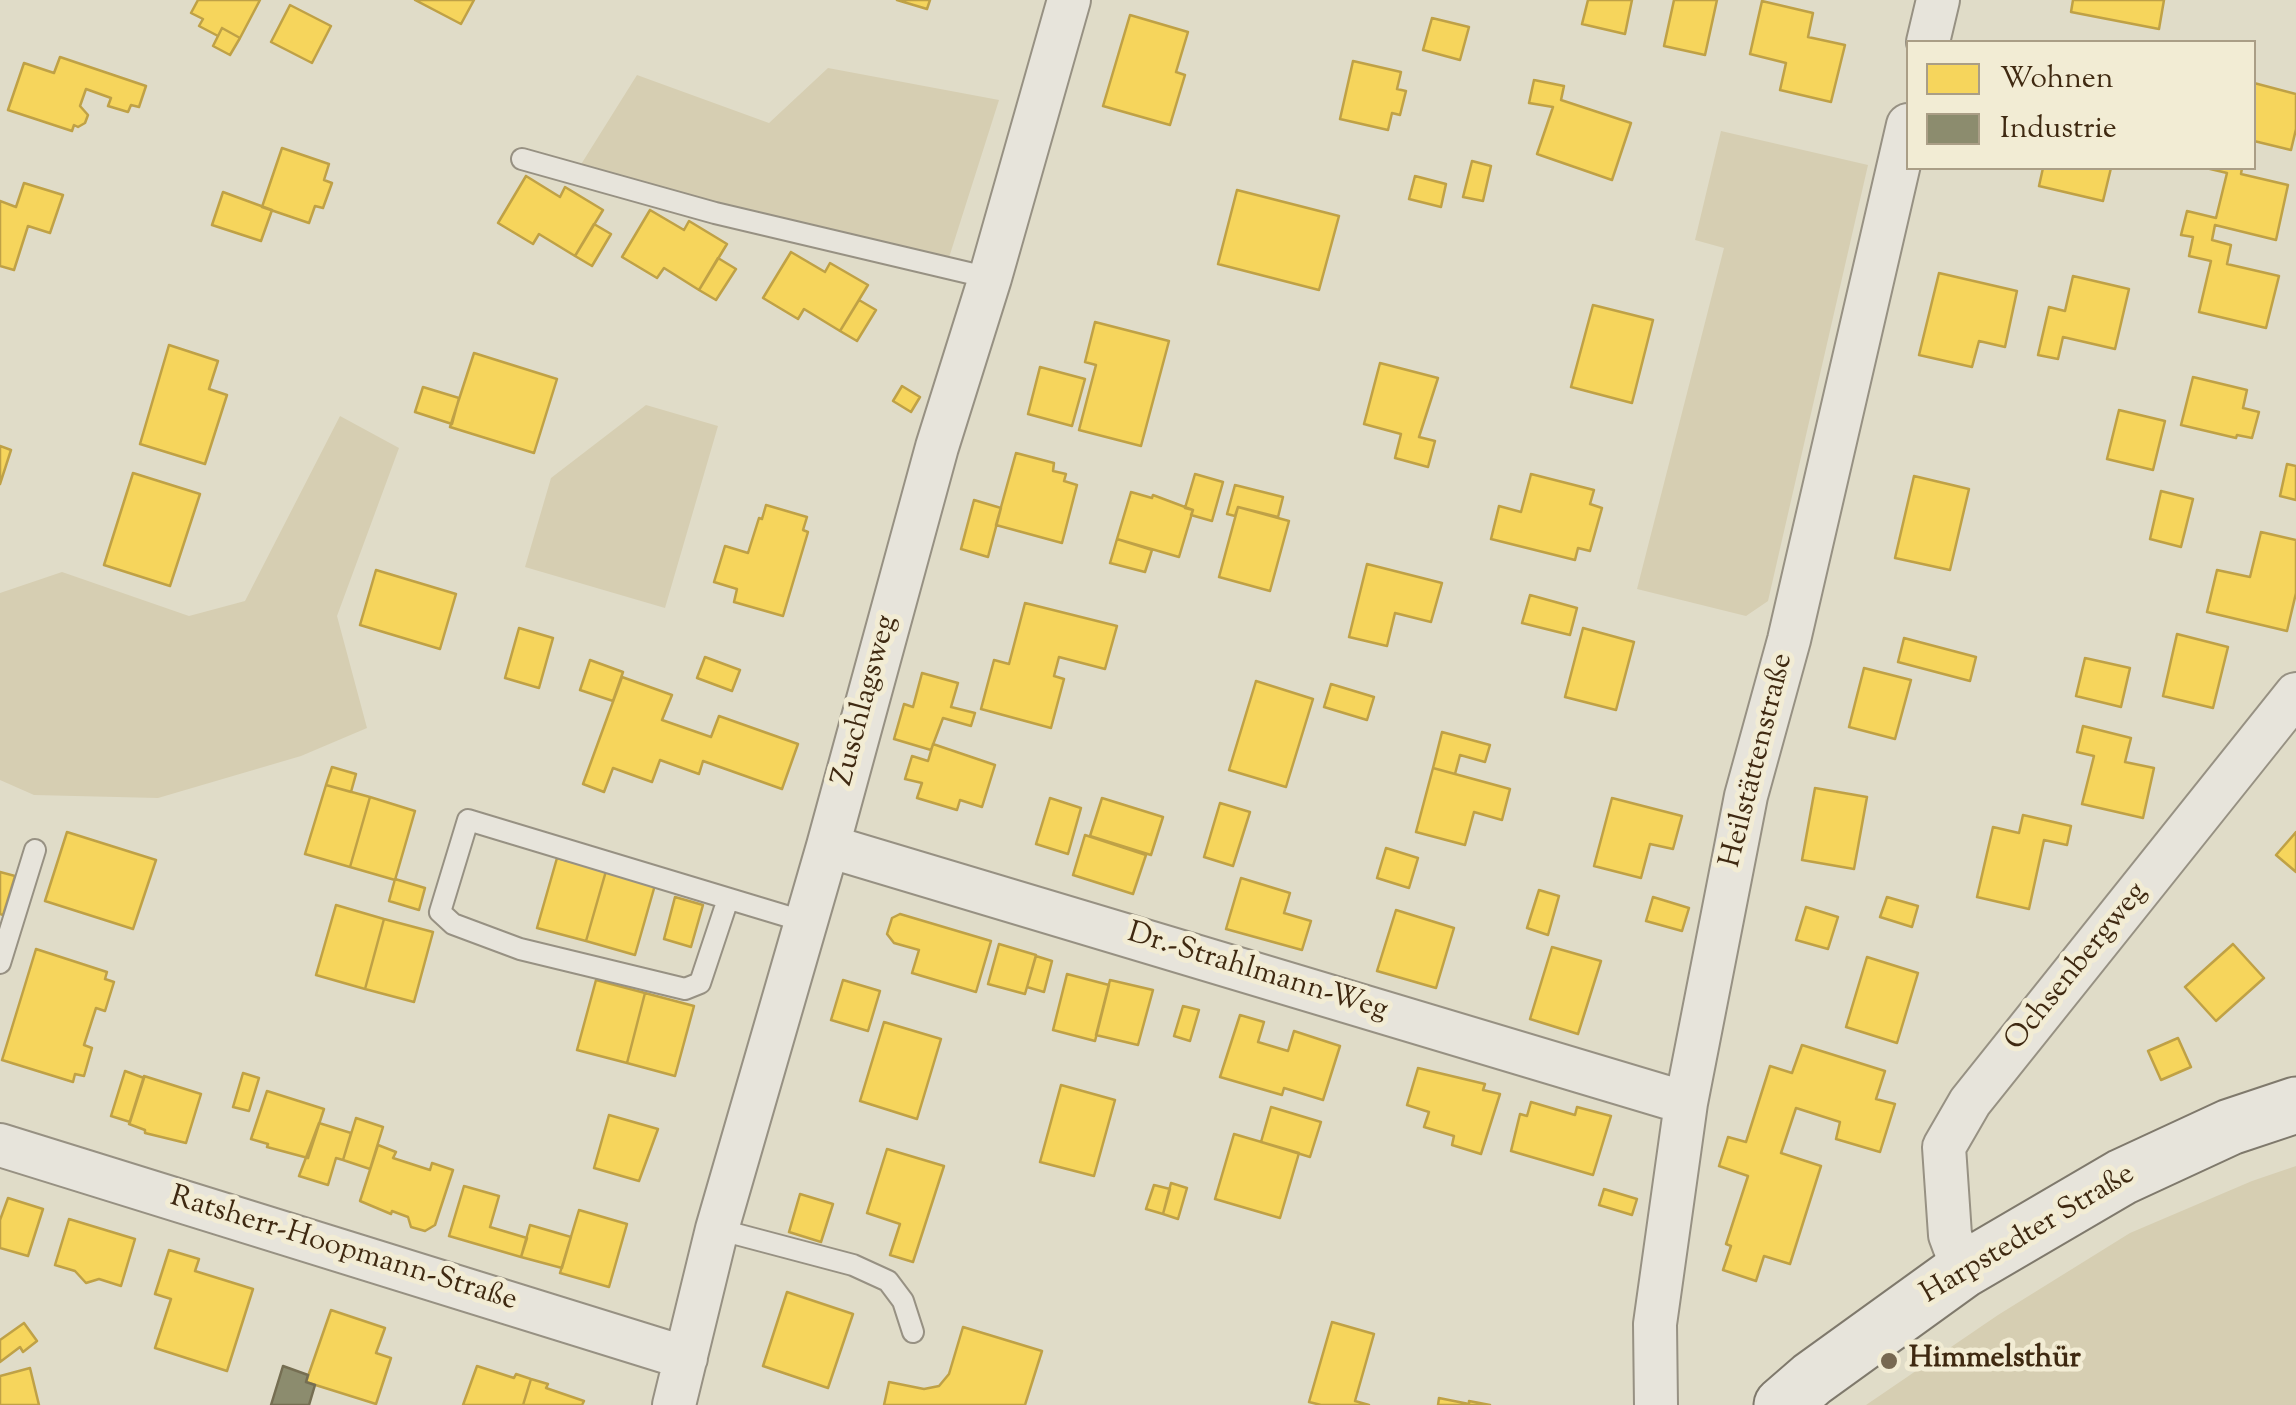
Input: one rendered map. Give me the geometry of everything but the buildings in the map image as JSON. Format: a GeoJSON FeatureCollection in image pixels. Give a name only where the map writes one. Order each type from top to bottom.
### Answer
{"type":"FeatureCollection","features":[{"type":"Feature","properties":{"kind":"main road","name":"Harpstedter Straße"},"geometry":{"type":"LineString","coordinates":[[1782,1405],[1963,1270],[2122,1177],[2230,1127],[2296,1105]]}},
{"type":"Feature","properties":{"kind":"street","name":"Zuschlagsweg"},"geometry":{"type":"LineString","coordinates":[[674,1405],[716,1229],[828,846],[937,447],[1070,0]]}},
{"type":"Feature","properties":{"kind":"street"},"geometry":{"type":"LineString","coordinates":[[1928,40],[1938,0]]}},
{"type":"Feature","properties":{"kind":"street","name":"Heilstättenstraße"},"geometry":{"type":"LineString","coordinates":[[1656,1405],[1655,1324],[1686,1103],[1746,796],[1789,640],[1906,134]]}},
{"type":"Feature","properties":{"kind":"street","name":"Ochsenbergweg"},"geometry":{"type":"LineString","coordinates":[[1963,1270],[1950,1235],[1944,1148],[1970,1102],[2296,694]]}},
{"type":"Feature","properties":{"kind":"street","name":"Dr.-Strahlmann-Weg"},"geometry":{"type":"LineString","coordinates":[[828,846],[1686,1103]]}},
{"type":"Feature","properties":{"kind":"street","name":"Ratsherr-Hoopmann-Straße"},"geometry":{"type":"LineString","coordinates":[[0,1146],[686,1358]]}},
{"type":"Feature","properties":{"kind":"lane"},"geometry":{"type":"LineString","coordinates":[[522,159],[716,213],[990,278]]}},
{"type":"Feature","properties":{"kind":"lane"},"geometry":{"type":"LineString","coordinates":[[728,899],[700,983],[686,989],[520,949],[454,924],[440,912],[468,820],[806,922]]}},
{"type":"Feature","properties":{"kind":"lane"},"geometry":{"type":"LineString","coordinates":[[0,963],[35,850]]}},
{"type":"Feature","properties":{"kind":"lane"},"geometry":{"type":"LineString","coordinates":[[716,1229],[853,1266],[888,1281],[903,1301],[913,1332]]}},
{"type":"Feature","properties":{"kind":"shaded area"},"geometry":{"type":"Polygon","coordinates":[[[828,68],[999,100],[946,267],[580,166],[637,75],[769,123],[828,68]]]}},
{"type":"Feature","properties":{"kind":"shaded area"},"geometry":{"type":"Polygon","coordinates":[[[1721,131],[1868,165],[1768,601],[1746,616],[1637,589],[1724,248],[1695,240],[1721,131]]]}},
{"type":"Feature","properties":{"kind":"shaded area"},"geometry":{"type":"Polygon","coordinates":[[[646,405],[718,426],[665,608],[525,567],[551,478],[646,405]]]}},
{"type":"Feature","properties":{"kind":"shaded area"},"geometry":{"type":"Polygon","coordinates":[[[340,416],[399,448],[337,616],[367,728],[301,756],[158,798],[34,795],[0,780],[0,593],[62,572],[189,616],[245,601],[340,416]]]}},
{"type":"Feature","properties":{"kind":"shaded area"},"geometry":{"type":"Polygon","coordinates":[[[2296,1166],[2296,1405],[1866,1405],[1998,1315],[2130,1233],[2296,1166]]]}},
{"type":"Feature","properties":{"kind":"place","name":"Himmelsthür"},"geometry":{"type":"Point","coordinates":[1889,1361]}}]}
